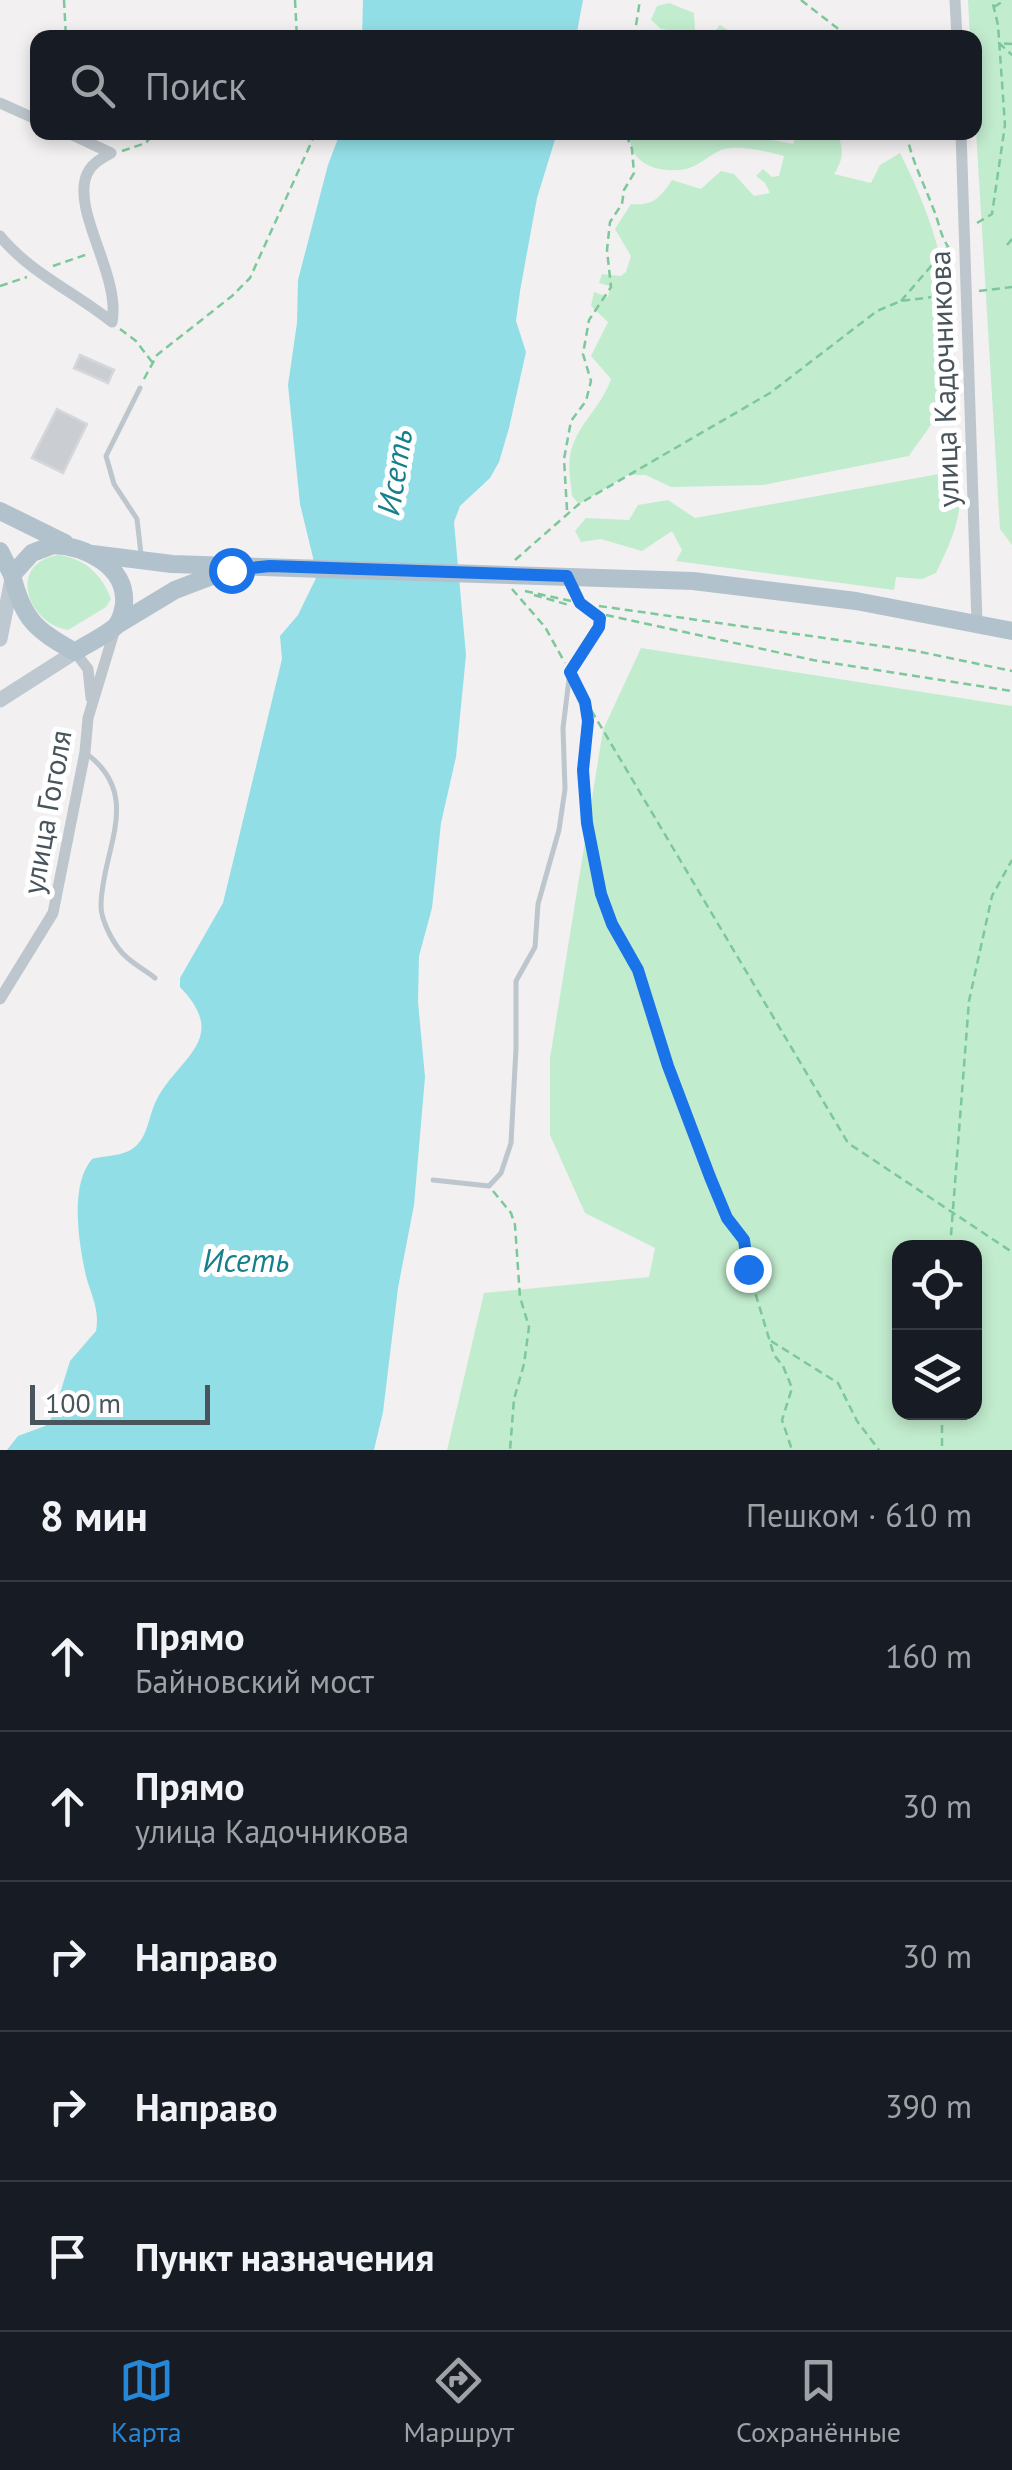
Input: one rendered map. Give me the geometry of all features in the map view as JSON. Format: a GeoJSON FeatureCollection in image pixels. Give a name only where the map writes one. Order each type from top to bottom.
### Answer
{"type":"FeatureCollection","features":[{"type":"Feature","properties":{"kind":"main road"},"geometry":{"type":"LineString","coordinates":[[0,511],[110,567],[124,600],[117,625]]}},
{"type":"Feature","properties":{"kind":"main road"},"geometry":{"type":"LineString","coordinates":[[0,639],[12,575],[32,553],[53,545],[142,562],[567,576],[765,588],[1012,631]]}},
{"type":"Feature","properties":{"kind":"main road"},"geometry":{"type":"LineString","coordinates":[[0,551],[21,606],[33,624],[75,652]]}},
{"type":"Feature","properties":{"kind":"main road"},"geometry":{"type":"LineString","coordinates":[[0,700],[192,582],[231,570],[274,566]]}},
{"type":"Feature","properties":{"kind":"street"},"geometry":{"type":"LineString","coordinates":[[956,0],[957,30]]}},
{"type":"Feature","properties":{"kind":"street"},"geometry":{"type":"LineString","coordinates":[[0,102],[30,116]]}},
{"type":"Feature","properties":{"kind":"street"},"geometry":{"type":"LineString","coordinates":[[83,140],[110,153]]}},
{"type":"Feature","properties":{"kind":"street","name":"улица Кадочникова"},"geometry":{"type":"LineString","coordinates":[[960,140],[978,624]]}},
{"type":"Feature","properties":{"kind":"street"},"geometry":{"type":"LineString","coordinates":[[110,153],[94,163],[85,177],[88,216],[114,296],[112,322]]}},
{"type":"Feature","properties":{"kind":"street"},"geometry":{"type":"LineString","coordinates":[[0,236],[17,257],[77,294],[112,322]]}},
{"type":"Feature","properties":{"kind":"street","name":"улица Гоголя"},"geometry":{"type":"LineString","coordinates":[[0,998],[53,913],[85,752],[88,718],[117,625]]}},
{"type":"Feature","properties":{"kind":"street"},"geometry":{"type":"LineString","coordinates":[[75,652],[88,669],[88,718]]}},
{"type":"Feature","properties":{"kind":"lane"},"geometry":{"type":"LineString","coordinates":[[140,388],[106,456],[114,484],[138,518],[142,562]]}},
{"type":"Feature","properties":{"kind":"lane"},"geometry":{"type":"LineString","coordinates":[[433,1180],[490,1186],[500,1173],[511,1143],[516,981],[535,946],[538,904],[559,830],[566,788],[563,728],[570,672],[599,627],[600,618],[580,603],[567,576]]}},
{"type":"Feature","properties":{"kind":"lane"},"geometry":{"type":"LineString","coordinates":[[85,752],[110,776],[117,798],[114,842],[100,908],[120,951],[155,978]]}},
{"type":"Feature","properties":{"kind":"path"},"geometry":{"type":"LineString","coordinates":[[64,0],[66,30]]}},
{"type":"Feature","properties":{"kind":"path"},"geometry":{"type":"LineString","coordinates":[[294,0],[297,30]]}},
{"type":"Feature","properties":{"kind":"path"},"geometry":{"type":"LineString","coordinates":[[635,30],[640,0]]}},
{"type":"Feature","properties":{"kind":"path"},"geometry":{"type":"LineString","coordinates":[[800,0],[839,30]]}},
{"type":"Feature","properties":{"kind":"path"},"geometry":{"type":"LineString","coordinates":[[901,301],[947,246],[964,230],[992,214],[1005,125],[992,0]]}},
{"type":"Feature","properties":{"kind":"path"},"geometry":{"type":"LineString","coordinates":[[994,7],[1006,0]]}},
{"type":"Feature","properties":{"kind":"path"},"geometry":{"type":"LineString","coordinates":[[999,42],[1012,44]]}},
{"type":"Feature","properties":{"kind":"path"},"geometry":{"type":"LineString","coordinates":[[999,42],[1012,55]]}},
{"type":"Feature","properties":{"kind":"path"},"geometry":{"type":"LineString","coordinates":[[110,153],[137,148],[148,140]]}},
{"type":"Feature","properties":{"kind":"path"},"geometry":{"type":"LineString","coordinates":[[140,388],[157,355],[250,278],[312,140]]}},
{"type":"Feature","properties":{"kind":"path"},"geometry":{"type":"LineString","coordinates":[[568,514],[564,459],[571,421],[586,401],[591,381],[583,354],[589,320],[611,286],[607,250],[610,222],[634,174],[628,140]]}},
{"type":"Feature","properties":{"kind":"path"},"geometry":{"type":"LineString","coordinates":[[908,140],[916,174],[934,208],[947,246],[966,268]]}},
{"type":"Feature","properties":{"kind":"path"},"geometry":{"type":"LineString","coordinates":[[1007,245],[1012,238]]}},
{"type":"Feature","properties":{"kind":"path"},"geometry":{"type":"LineString","coordinates":[[513,575],[568,514],[770,393],[877,310],[901,301],[1012,287]]}},
{"type":"Feature","properties":{"kind":"path"},"geometry":{"type":"LineString","coordinates":[[112,322],[136,341],[153,363]]}},
{"type":"Feature","properties":{"kind":"path"},"geometry":{"type":"LineString","coordinates":[[513,575],[580,603],[916,651],[1012,670]]}},
{"type":"Feature","properties":{"kind":"path"},"geometry":{"type":"LineString","coordinates":[[513,575],[591,611],[813,660],[1012,691]]}},
{"type":"Feature","properties":{"kind":"path"},"geometry":{"type":"LineString","coordinates":[[513,575],[848,1143],[1012,1252]]}},
{"type":"Feature","properties":{"kind":"path"},"geometry":{"type":"LineString","coordinates":[[585,702],[588,721],[583,770],[587,823],[601,894],[612,924],[638,970],[668,1066],[710,1177],[727,1218],[744,1240],[748,1269],[774,1355],[792,1388],[782,1420],[792,1450]]}},
{"type":"Feature","properties":{"kind":"path"},"geometry":{"type":"LineString","coordinates":[[950,1240],[968,1000],[992,896],[1012,860]]}},
{"type":"Feature","properties":{"kind":"path"},"geometry":{"type":"LineString","coordinates":[[490,1186],[516,1226],[520,1297],[529,1327],[514,1399],[510,1450]]}},
{"type":"Feature","properties":{"kind":"path"},"geometry":{"type":"LineString","coordinates":[[770,1340],[838,1383],[879,1450]]}},
{"type":"Feature","properties":{"kind":"path"},"geometry":{"type":"LineString","coordinates":[[942,1420],[942,1450]]}},
{"type":"Feature","properties":{"kind":"green space"},"geometry":{"type":"Polygon","coordinates":[[[968,0],[1012,0],[1012,545],[1000,529],[977,140],[982,140],[982,30],[970,30],[968,0]]]}},
{"type":"Feature","properties":{"kind":"green space"},"geometry":{"type":"Polygon","coordinates":[[[669,3],[694,13],[695,30],[661,29],[651,20],[657,6],[669,3]]]}},
{"type":"Feature","properties":{"kind":"green space"},"geometry":{"type":"Polygon","coordinates":[[[631,140],[773,140],[793,144],[794,140],[840,140],[842,154],[834,174],[871,183],[880,165],[900,153],[938,248],[950,316],[945,384],[930,427],[909,456],[763,485],[671,487],[646,475],[628,475],[579,504],[572,496],[570,456],[611,379],[591,356],[608,322],[591,306],[594,292],[608,297],[610,286],[599,283],[602,274],[621,276],[631,256],[615,229],[631,204],[655,200],[672,180],[701,189],[721,171],[734,174],[754,196],[770,193],[756,176],[763,169],[772,177],[779,176],[784,156],[728,148],[691,168],[666,170],[640,160],[631,140]]]}},
{"type":"Feature","properties":{"kind":"green space"},"geometry":{"type":"Polygon","coordinates":[[[950,472],[957,483],[959,509],[936,573],[922,579],[896,577],[894,590],[676,561],[682,550],[672,531],[642,551],[601,539],[581,542],[575,531],[586,518],[629,520],[638,505],[668,500],[695,518],[950,472]]]}},
{"type":"Feature","properties":{"kind":"green space"},"geometry":{"type":"Polygon","coordinates":[[[58,555],[91,569],[111,599],[106,607],[68,630],[42,617],[28,594],[32,570],[58,555]]]}},
{"type":"Feature","properties":{"kind":"green space"},"geometry":{"type":"Polygon","coordinates":[[[641,648],[1012,706],[1012,1450],[447,1450],[484,1293],[649,1277],[655,1248],[585,1213],[550,1135],[550,1058],[603,730],[641,648]]]}},
{"type":"Feature","properties":{"kind":"water"},"geometry":{"type":"Polygon","coordinates":[[[363,0],[583,0],[577,30],[362,30],[363,0]]]}},
{"type":"Feature","properties":{"kind":"water","name":"Исеть"},"geometry":{"type":"Polygon","coordinates":[[[337,140],[555,140],[537,198],[520,291],[516,321],[526,352],[509,428],[490,478],[460,506],[454,522],[466,655],[456,757],[441,823],[432,908],[419,956],[418,1002],[425,1077],[414,1205],[374,1450],[7,1450],[18,1436],[45,1426],[53,1416],[70,1361],[96,1331],[96,1309],[79,1232],[78,1199],[85,1170],[92,1159],[121,1154],[137,1145],[156,1101],[201,1035],[201,1021],[195,1005],[180,987],[180,978],[223,903],[282,659],[280,636],[298,615],[316,578],[300,504],[288,385],[297,323],[298,280],[337,140]]]}},
{"type":"Feature","properties":{"kind":"building"},"geometry":{"type":"Polygon","coordinates":[[[80,355],[114,370],[108,383],[74,368],[80,355]]]}},
{"type":"Feature","properties":{"kind":"building"},"geometry":{"type":"Polygon","coordinates":[[[57,409],[87,424],[63,473],[32,458],[57,409]]]}},
{"type":"Feature","properties":{"kind":"route"},"geometry":{"type":"LineString","coordinates":[[231,570],[270,566],[567,576],[580,603],[600,618],[599,627],[570,672],[585,702],[588,721],[583,770],[587,823],[601,894],[612,924],[638,970],[676,1090],[710,1177],[727,1218],[744,1240],[750,1260],[748,1269]]}}]}
